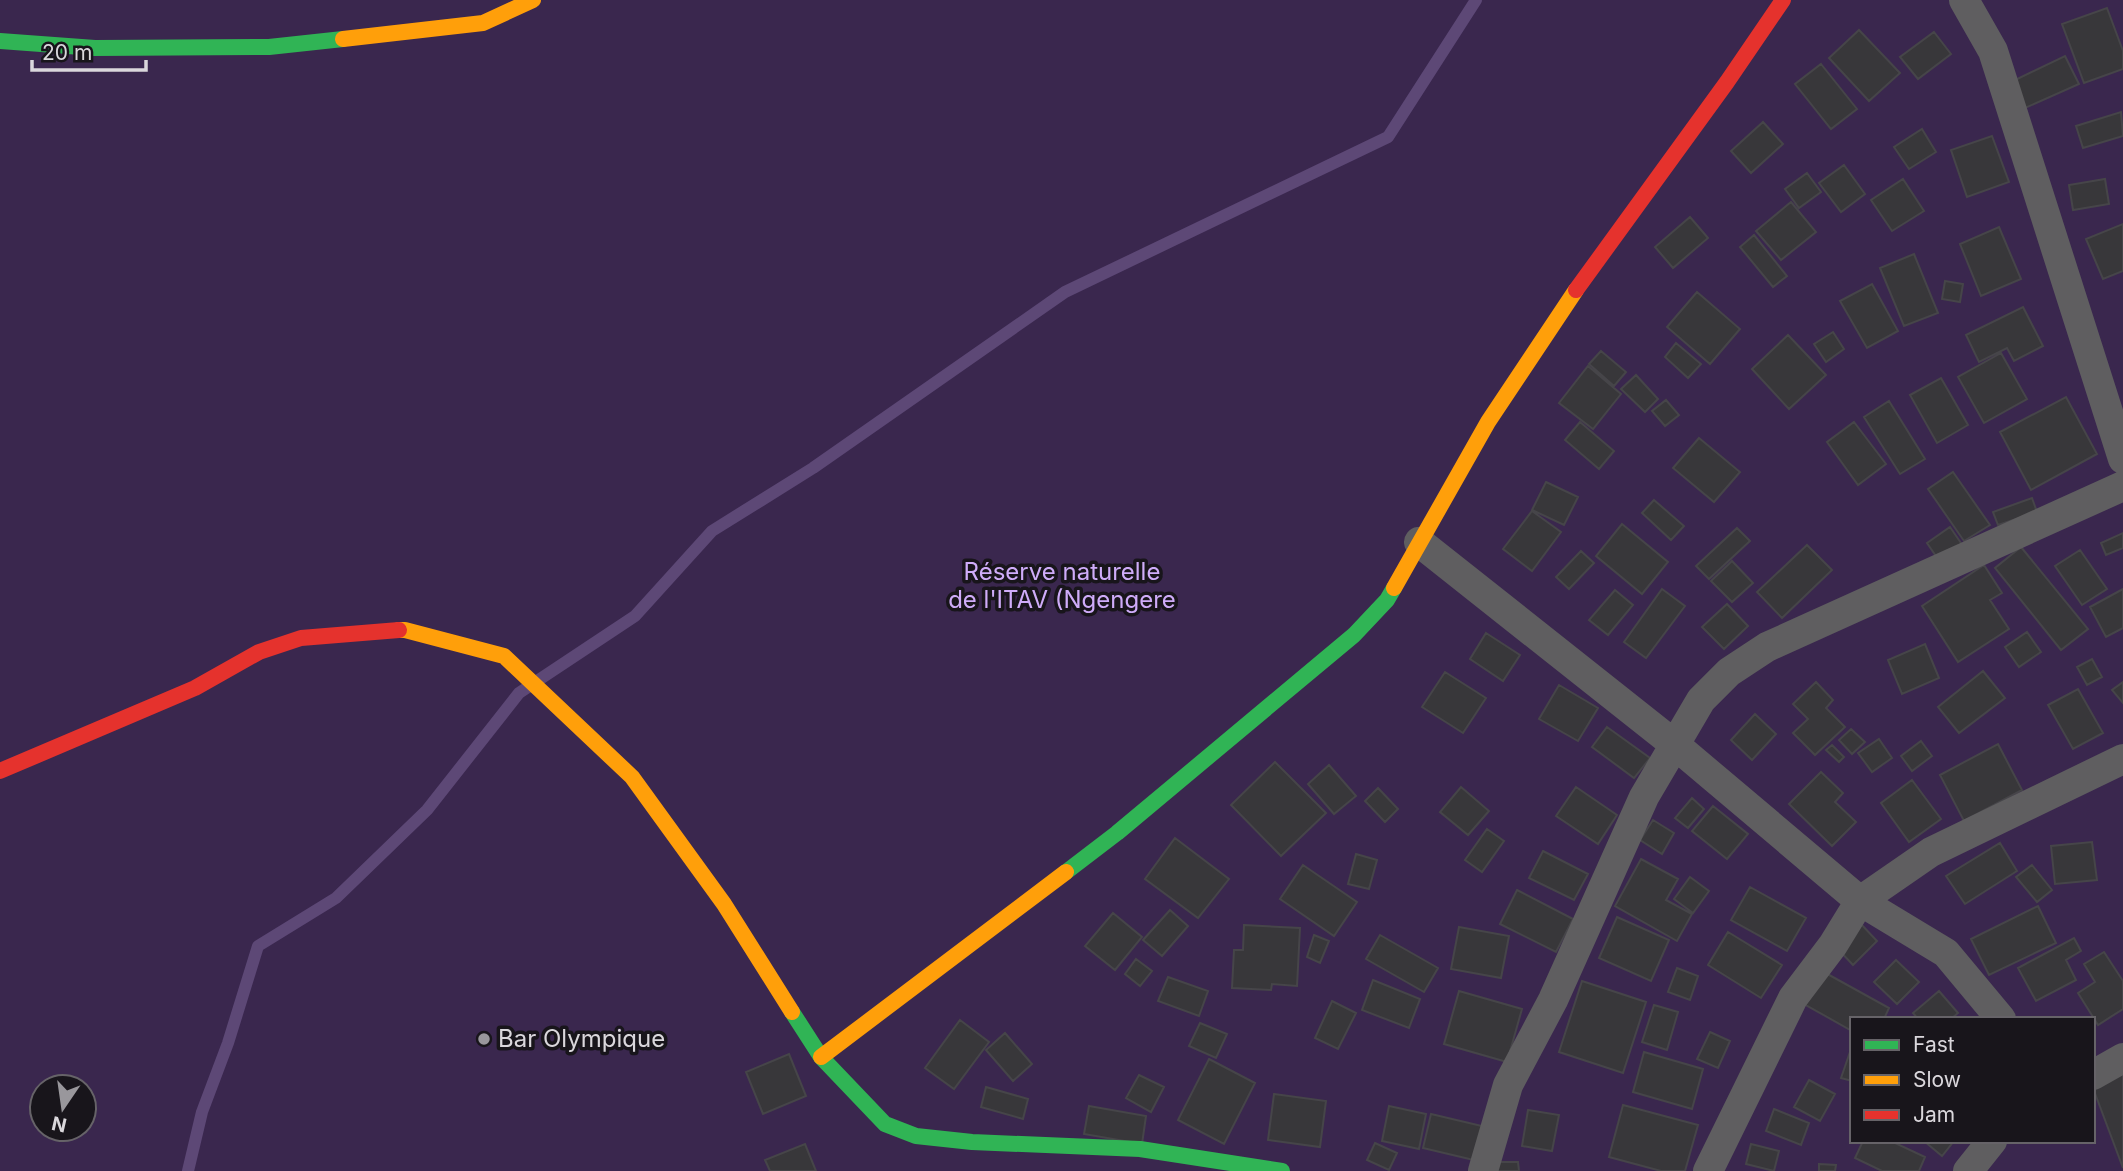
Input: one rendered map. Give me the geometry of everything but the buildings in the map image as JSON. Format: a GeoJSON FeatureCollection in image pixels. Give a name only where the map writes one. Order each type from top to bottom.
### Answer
{"type":"FeatureCollection","features":[{"type":"Feature","properties":{"kind":"street"},"geometry":{"type":"LineString","coordinates":[[0,41],[94,48],[269,47],[482,23],[533,0]]}},
{"type":"Feature","properties":{"kind":"street"},"geometry":{"type":"LineString","coordinates":[[821,1057],[1117,834],[1354,635],[1387,600],[1488,422],[1559,314],[1783,0]]}},
{"type":"Feature","properties":{"kind":"street"},"geometry":{"type":"LineString","coordinates":[[1964,0],[1993,51],[2123,458]]}},
{"type":"Feature","properties":{"kind":"street"},"geometry":{"type":"LineString","coordinates":[[1483,1171],[1508,1085],[1553,1000],[1644,797],[1701,700],[1729,672],[1768,647],[2123,486]]}},
{"type":"Feature","properties":{"kind":"street"},"geometry":{"type":"LineString","coordinates":[[1419,542],[1674,744],[1860,901],[1946,953],[1999,1017]]}},
{"type":"Feature","properties":{"kind":"street"},"geometry":{"type":"LineString","coordinates":[[0,771],[195,688],[259,652],[301,638],[405,630],[504,656],[632,777],[724,904],[821,1057],[885,1124],[916,1136],[1140,1160],[1282,1171]]}},
{"type":"Feature","properties":{"kind":"street"},"geometry":{"type":"LineString","coordinates":[[1708,1171],[1793,998],[1833,945],[1860,901],[1931,852],[2123,759]]}},
{"type":"Feature","properties":{"kind":"street"},"geometry":{"type":"LineString","coordinates":[[2095,1074],[2123,1058]]}},
{"type":"Feature","properties":{"kind":"street"},"geometry":{"type":"LineString","coordinates":[[1968,1171],[1990,1143]]}},
{"type":"Feature","properties":{"kind":"green space","name":"Réserve naturelle de l'ITAV (Ngengere"},"geometry":{"type":"Polygon","coordinates":[[[0,0],[2123,0],[2123,1171],[0,1171],[0,0]]]}},
{"type":"Feature","properties":{"kind":"waterway"},"geometry":{"type":"LineString","coordinates":[[188,1171],[202,1112],[228,1043],[258,946],[336,898],[427,810],[519,693],[635,616],[712,531],[813,468],[1065,292],[1388,137],[1476,0]]}},
{"type":"Feature","properties":{"kind":"traffic: fast"},"geometry":{"type":"LineString","coordinates":[[0,41],[95,48],[269,47],[343,39]]}},
{"type":"Feature","properties":{"kind":"traffic: fast"},"geometry":{"type":"LineString","coordinates":[[1066,872],[1117,833],[1354,635],[1387,600],[1394,588]]}},
{"type":"Feature","properties":{"kind":"traffic: fast"},"geometry":{"type":"LineString","coordinates":[[792,1012],[821,1057],[885,1124],[916,1136],[972,1142],[1140,1149],[1282,1171]]}},
{"type":"Feature","properties":{"kind":"traffic: slow"},"geometry":{"type":"LineString","coordinates":[[343,39],[483,23],[533,0]]}},
{"type":"Feature","properties":{"kind":"traffic: slow"},"geometry":{"type":"LineString","coordinates":[[1394,588],[1488,422],[1576,290]]}},
{"type":"Feature","properties":{"kind":"traffic: slow"},"geometry":{"type":"LineString","coordinates":[[399,630],[504,656],[632,777],[724,904],[792,1012]]}},
{"type":"Feature","properties":{"kind":"traffic: slow"},"geometry":{"type":"LineString","coordinates":[[821,1057],[1066,872]]}},
{"type":"Feature","properties":{"kind":"traffic: jam"},"geometry":{"type":"LineString","coordinates":[[1576,290],[1783,0]]}},
{"type":"Feature","properties":{"kind":"traffic: jam"},"geometry":{"type":"LineString","coordinates":[[0,771],[195,688],[259,652],[301,638],[399,630]]}},
{"type":"Feature","properties":{"kind":"place","name":"Bar Olympique"},"geometry":{"type":"Point","coordinates":[484,1039]}}]}
